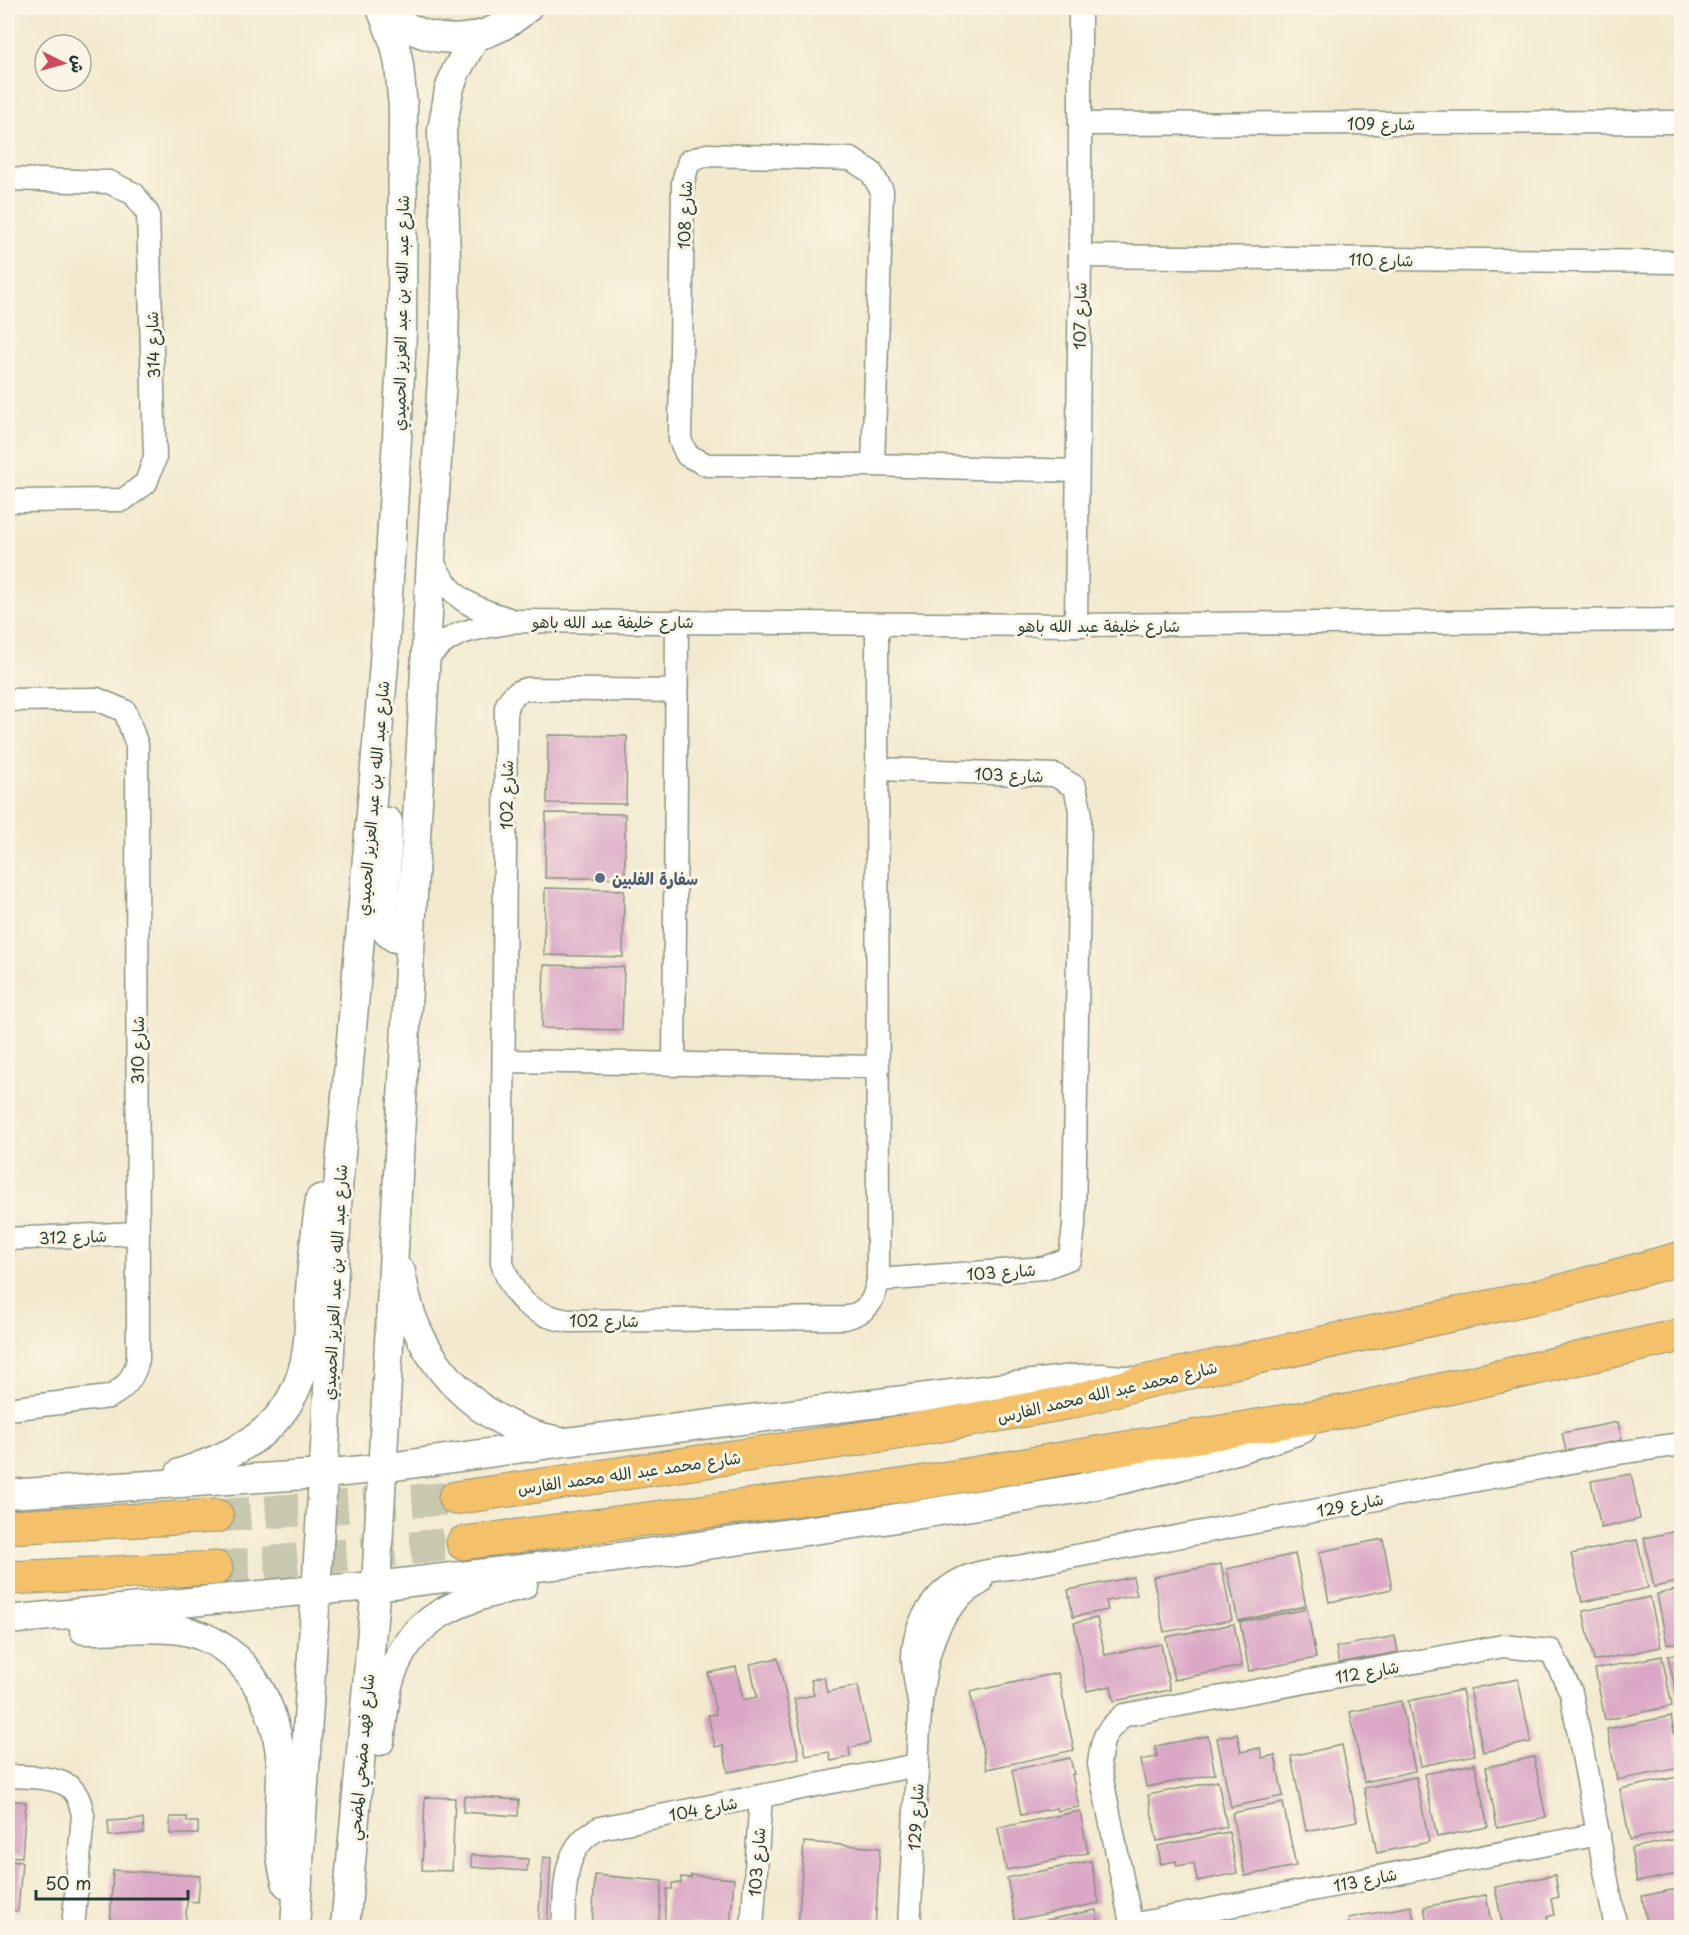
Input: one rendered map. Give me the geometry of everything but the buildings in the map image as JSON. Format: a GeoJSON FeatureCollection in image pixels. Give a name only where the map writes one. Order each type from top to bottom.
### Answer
{"type":"FeatureCollection","features":[{"type":"Feature","properties":{"kind":"main road","name":"شارع محمد عبد الله محمد الفارس"},"geometry":{"type":"LineString","coordinates":[[455,1498],[890,1434],[1016,1413],[1071,1402],[1143,1382],[1558,1292],[1682,1258]]}},
{"type":"Feature","properties":{"kind":"main road"},"geometry":{"type":"LineString","coordinates":[[1558,1292],[1682,1276]]}},
{"type":"Feature","properties":{"kind":"main road"},"geometry":{"type":"LineString","coordinates":[[463,1543],[906,1485],[1352,1410],[1682,1335]]}},
{"type":"Feature","properties":{"kind":"main road"},"geometry":{"type":"LineString","coordinates":[[8,1527],[217,1516]]}},
{"type":"Feature","properties":{"kind":"main road"},"geometry":{"type":"LineString","coordinates":[[8,1578],[216,1569]]}},
{"type":"Feature","properties":{"kind":"street"},"geometry":{"type":"LineString","coordinates":[[381,8],[399,22],[420,33],[443,38],[490,33],[513,20],[526,8]]}},
{"type":"Feature","properties":{"kind":"street","name":"شارع عبد الله بن عبد العزيز الحميدي"},"geometry":{"type":"LineString","coordinates":[[316,1590],[338,1188],[384,664],[402,333],[404,117],[399,65],[381,8]]}},
{"type":"Feature","properties":{"kind":"street","name":"شارع 107"},"geometry":{"type":"LineString","coordinates":[[1076,625],[1080,8]]}},
{"type":"Feature","properties":{"kind":"street"},"geometry":{"type":"LineString","coordinates":[[376,1586],[393,1233],[444,345],[446,258],[442,131],[444,111],[456,71],[476,36]]}},
{"type":"Feature","properties":{"kind":"street","name":"شارع 109"},"geometry":{"type":"LineString","coordinates":[[1080,124],[1682,122]]}},
{"type":"Feature","properties":{"kind":"street","name":"شارع 108"},"geometry":{"type":"LineString","coordinates":[[873,465],[882,190],[871,172],[851,159],[707,155],[689,161],[683,182],[680,440],[687,455],[707,465],[873,465],[1077,471]]}},
{"type":"Feature","properties":{"kind":"street","name":"شارع 314"},"geometry":{"type":"LineString","coordinates":[[8,179],[109,182],[134,194],[148,214],[155,458],[146,483],[123,500],[8,501]]}},
{"type":"Feature","properties":{"kind":"street","name":"شارع 110"},"geometry":{"type":"LineString","coordinates":[[1080,256],[1682,262]]}},
{"type":"Feature","properties":{"kind":"street","name":"شارع خليفة عبد الله باهو"},"geometry":{"type":"LineString","coordinates":[[431,558],[447,586],[467,603],[517,621]]}},
{"type":"Feature","properties":{"kind":"street","name":"شارع خليفة عبد الله باهو"},"geometry":{"type":"LineString","coordinates":[[426,659],[447,639],[459,633],[517,621],[1076,625],[1682,620]]}},
{"type":"Feature","properties":{"kind":"street"},"geometry":{"type":"LineString","coordinates":[[674,1065],[677,621]]}},
{"type":"Feature","properties":{"kind":"street"},"geometry":{"type":"LineString","coordinates":[[877,624],[878,1280]]}},
{"type":"Feature","properties":{"kind":"street"},"geometry":{"type":"LineString","coordinates":[[384,664],[390,755],[384,923],[387,932],[394,938],[410,937]]}},
{"type":"Feature","properties":{"kind":"street","name":"شارع 102"},"geometry":{"type":"LineString","coordinates":[[675,691],[526,689],[510,698],[506,707],[502,1263],[508,1282],[519,1298],[533,1310],[550,1318],[569,1321],[845,1318],[860,1314],[869,1305],[876,1293],[878,1280]]}},
{"type":"Feature","properties":{"kind":"street","name":"شارع 310"},"geometry":{"type":"LineString","coordinates":[[8,700],[97,699],[125,711],[137,745],[138,1233],[138,1359],[131,1378],[117,1393],[99,1400],[8,1409]]}},
{"type":"Feature","properties":{"kind":"street","name":"شارع 103"},"geometry":{"type":"LineString","coordinates":[[878,1280],[1044,1268],[1071,1258],[1074,1226],[1080,810],[1075,787],[1055,775],[879,769]]}},
{"type":"Feature","properties":{"kind":"street"},"geometry":{"type":"LineString","coordinates":[[505,1061],[878,1067]]}},
{"type":"Feature","properties":{"kind":"street"},"geometry":{"type":"LineString","coordinates":[[148,1484],[202,1466],[241,1449],[268,1428],[289,1402],[303,1372],[308,1338],[310,1288],[326,1153],[348,1068]]}},
{"type":"Feature","properties":{"kind":"street","name":"شارع 312"},"geometry":{"type":"LineString","coordinates":[[8,1239],[138,1233]]}},
{"type":"Feature","properties":{"kind":"street"},"geometry":{"type":"LineString","coordinates":[[393,1233],[413,1318],[434,1359],[448,1377],[481,1408],[501,1420],[521,1430],[565,1442]]}},
{"type":"Feature","properties":{"kind":"street"},"geometry":{"type":"LineString","coordinates":[[8,1494],[323,1474],[1073,1379],[1100,1378],[1143,1382]]}},
{"type":"Feature","properties":{"kind":"street"},"geometry":{"type":"LineString","coordinates":[[15,1620],[376,1586],[613,1558],[884,1520],[1114,1482],[1218,1456],[1352,1410]]}},
{"type":"Feature","properties":{"kind":"street","name":"شارع 129"},"geometry":{"type":"LineString","coordinates":[[909,1928],[920,1707],[914,1670],[915,1641],[925,1614],[944,1591],[970,1575],[985,1571],[1018,1567],[1624,1452],[1682,1444]]}},
{"type":"Feature","properties":{"kind":"street"},"geometry":{"type":"LineString","coordinates":[[357,1928],[385,1701],[389,1682],[405,1648],[429,1621],[458,1603],[490,1592],[554,1578],[613,1558]]}},
{"type":"Feature","properties":{"kind":"street","name":"شارع فهد مضحي المضحي"},"geometry":{"type":"LineString","coordinates":[[345,1928],[376,1586]]}},
{"type":"Feature","properties":{"kind":"street"},"geometry":{"type":"LineString","coordinates":[[296,1920],[316,1590]]}},
{"type":"Feature","properties":{"kind":"street"},"geometry":{"type":"LineString","coordinates":[[15,1620],[82,1630],[166,1628],[182,1630],[212,1641],[236,1658],[262,1692],[277,1729],[280,1750],[280,1851],[296,1920]]}},
{"type":"Feature","properties":{"kind":"street","name":"شارع 112"},"geometry":{"type":"LineString","coordinates":[[1132,1926],[1099,1764],[1101,1744],[1109,1728],[1124,1715],[1503,1646],[1551,1651],[1571,1692],[1616,1928]]}},
{"type":"Feature","properties":{"kind":"street","name":"شارع 104"},"geometry":{"type":"LineString","coordinates":[[563,1928],[569,1862],[578,1845],[600,1828],[917,1766]]}},
{"type":"Feature","properties":{"kind":"street"},"geometry":{"type":"LineString","coordinates":[[8,1776],[60,1782],[72,1788],[79,1800],[83,1815],[73,1928]]}},
{"type":"Feature","properties":{"kind":"street","name":"شارع 103"},"geometry":{"type":"LineString","coordinates":[[752,1928],[761,1796]]}},
{"type":"Feature","properties":{"kind":"street","name":"شارع 113"},"geometry":{"type":"LineString","coordinates":[[1132,1926],[1599,1834]]}},
{"type":"Feature","properties":{"kind":"tunnel"},"geometry":{"type":"LineString","coordinates":[[217,1516],[455,1498]]}},
{"type":"Feature","properties":{"kind":"tunnel"},"geometry":{"type":"LineString","coordinates":[[216,1568],[463,1543]]}},
{"type":"Feature","properties":{"kind":"place","name":"سفارة الفلبين"},"geometry":{"type":"Point","coordinates":[600,878]}}]}
